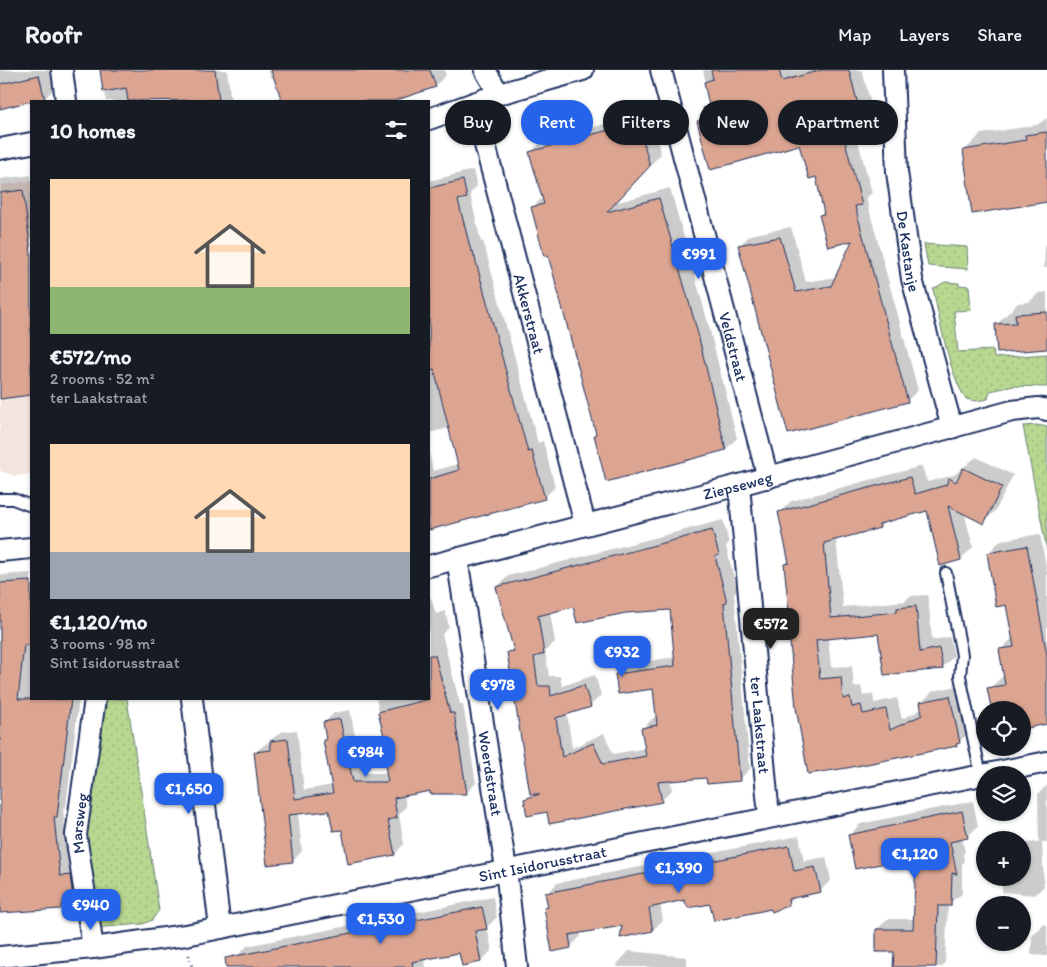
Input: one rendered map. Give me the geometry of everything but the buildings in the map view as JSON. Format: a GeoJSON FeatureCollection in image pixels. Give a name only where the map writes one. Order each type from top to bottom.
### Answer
{"type":"FeatureCollection","features":[{"type":"Feature","properties":{"kind":"street"},"geometry":{"type":"LineString","coordinates":[[62,70],[66,100]]}},
{"type":"Feature","properties":{"kind":"street"},"geometry":{"type":"LineString","coordinates":[[485,70],[499,94]]}},
{"type":"Feature","properties":{"kind":"street"},"geometry":{"type":"LineString","coordinates":[[482,100],[583,70]]}},
{"type":"Feature","properties":{"kind":"street","name":"Veldstraat"},"geometry":{"type":"LineString","coordinates":[[662,70],[768,478]]}},
{"type":"Feature","properties":{"kind":"street","name":"De Kastanje"},"geometry":{"type":"LineString","coordinates":[[893,70],[897,172],[912,279],[952,428]]}},
{"type":"Feature","properties":{"kind":"street"},"geometry":{"type":"LineString","coordinates":[[430,119],[445,113]]}},
{"type":"Feature","properties":{"kind":"street"},"geometry":{"type":"LineString","coordinates":[[0,149],[30,143]]}},
{"type":"Feature","properties":{"kind":"street","name":"Akkerstraat"},"geometry":{"type":"LineString","coordinates":[[485,145],[585,524]]}},
{"type":"Feature","properties":{"kind":"street","name":"Ziepseweg"},"geometry":{"type":"LineString","coordinates":[[430,566],[768,478],[1012,411],[1038,408],[1047,410]]}},
{"type":"Feature","properties":{"kind":"street","name":"ter Laakstraat"},"geometry":{"type":"LineString","coordinates":[[739,485],[768,817]]}},
{"type":"Feature","properties":{"kind":"street"},"geometry":{"type":"LineString","coordinates":[[0,551],[30,548]]}},
{"type":"Feature","properties":{"kind":"street","name":"Woerdstraat"},"geometry":{"type":"LineString","coordinates":[[457,558],[506,869],[517,967]]}},
{"type":"Feature","properties":{"kind":"street","name":"Marsweg"},"geometry":{"type":"LineString","coordinates":[[93,948],[76,834],[95,700]]}},
{"type":"Feature","properties":{"kind":"street"},"geometry":{"type":"LineString","coordinates":[[192,700],[220,928]]}},
{"type":"Feature","properties":{"kind":"street","name":"Sint Isidorusstraat"},"geometry":{"type":"LineString","coordinates":[[1027,766],[1047,762]]}},
{"type":"Feature","properties":{"kind":"street","name":"Sint Isidorusstraat"},"geometry":{"type":"LineString","coordinates":[[0,957],[93,948],[186,935],[506,869],[976,776]]}},
{"type":"Feature","properties":{"kind":"lane"},"geometry":{"type":"LineString","coordinates":[[0,499],[13,499],[30,506]]}},
{"type":"Feature","properties":{"kind":"lane"},"geometry":{"type":"LineString","coordinates":[[946,573],[962,655],[960,676],[979,766]]}},
{"type":"Feature","properties":{"kind":"shaded area"},"geometry":{"type":"Polygon","coordinates":[[[30,181],[30,474],[15,476],[0,471],[0,185],[30,181]]]}},
{"type":"Feature","properties":{"kind":"green space"},"geometry":{"type":"Polygon","coordinates":[[[924,244],[967,247],[968,269],[928,266],[924,244]]]}},
{"type":"Feature","properties":{"kind":"green space"},"geometry":{"type":"Polygon","coordinates":[[[945,282],[969,286],[971,310],[954,311],[958,352],[993,350],[994,358],[1047,354],[1047,387],[1014,386],[990,391],[988,399],[976,401],[966,399],[960,389],[950,362],[933,289],[945,282]]]}},
{"type":"Feature","properties":{"kind":"green space"},"geometry":{"type":"Polygon","coordinates":[[[1037,425],[1047,427],[1047,551],[1023,426],[1037,425]]]}},
{"type":"Feature","properties":{"kind":"green space"},"geometry":{"type":"Polygon","coordinates":[[[96,700],[127,700],[159,910],[152,920],[143,924],[93,928],[82,802],[96,700]]]}}]}
